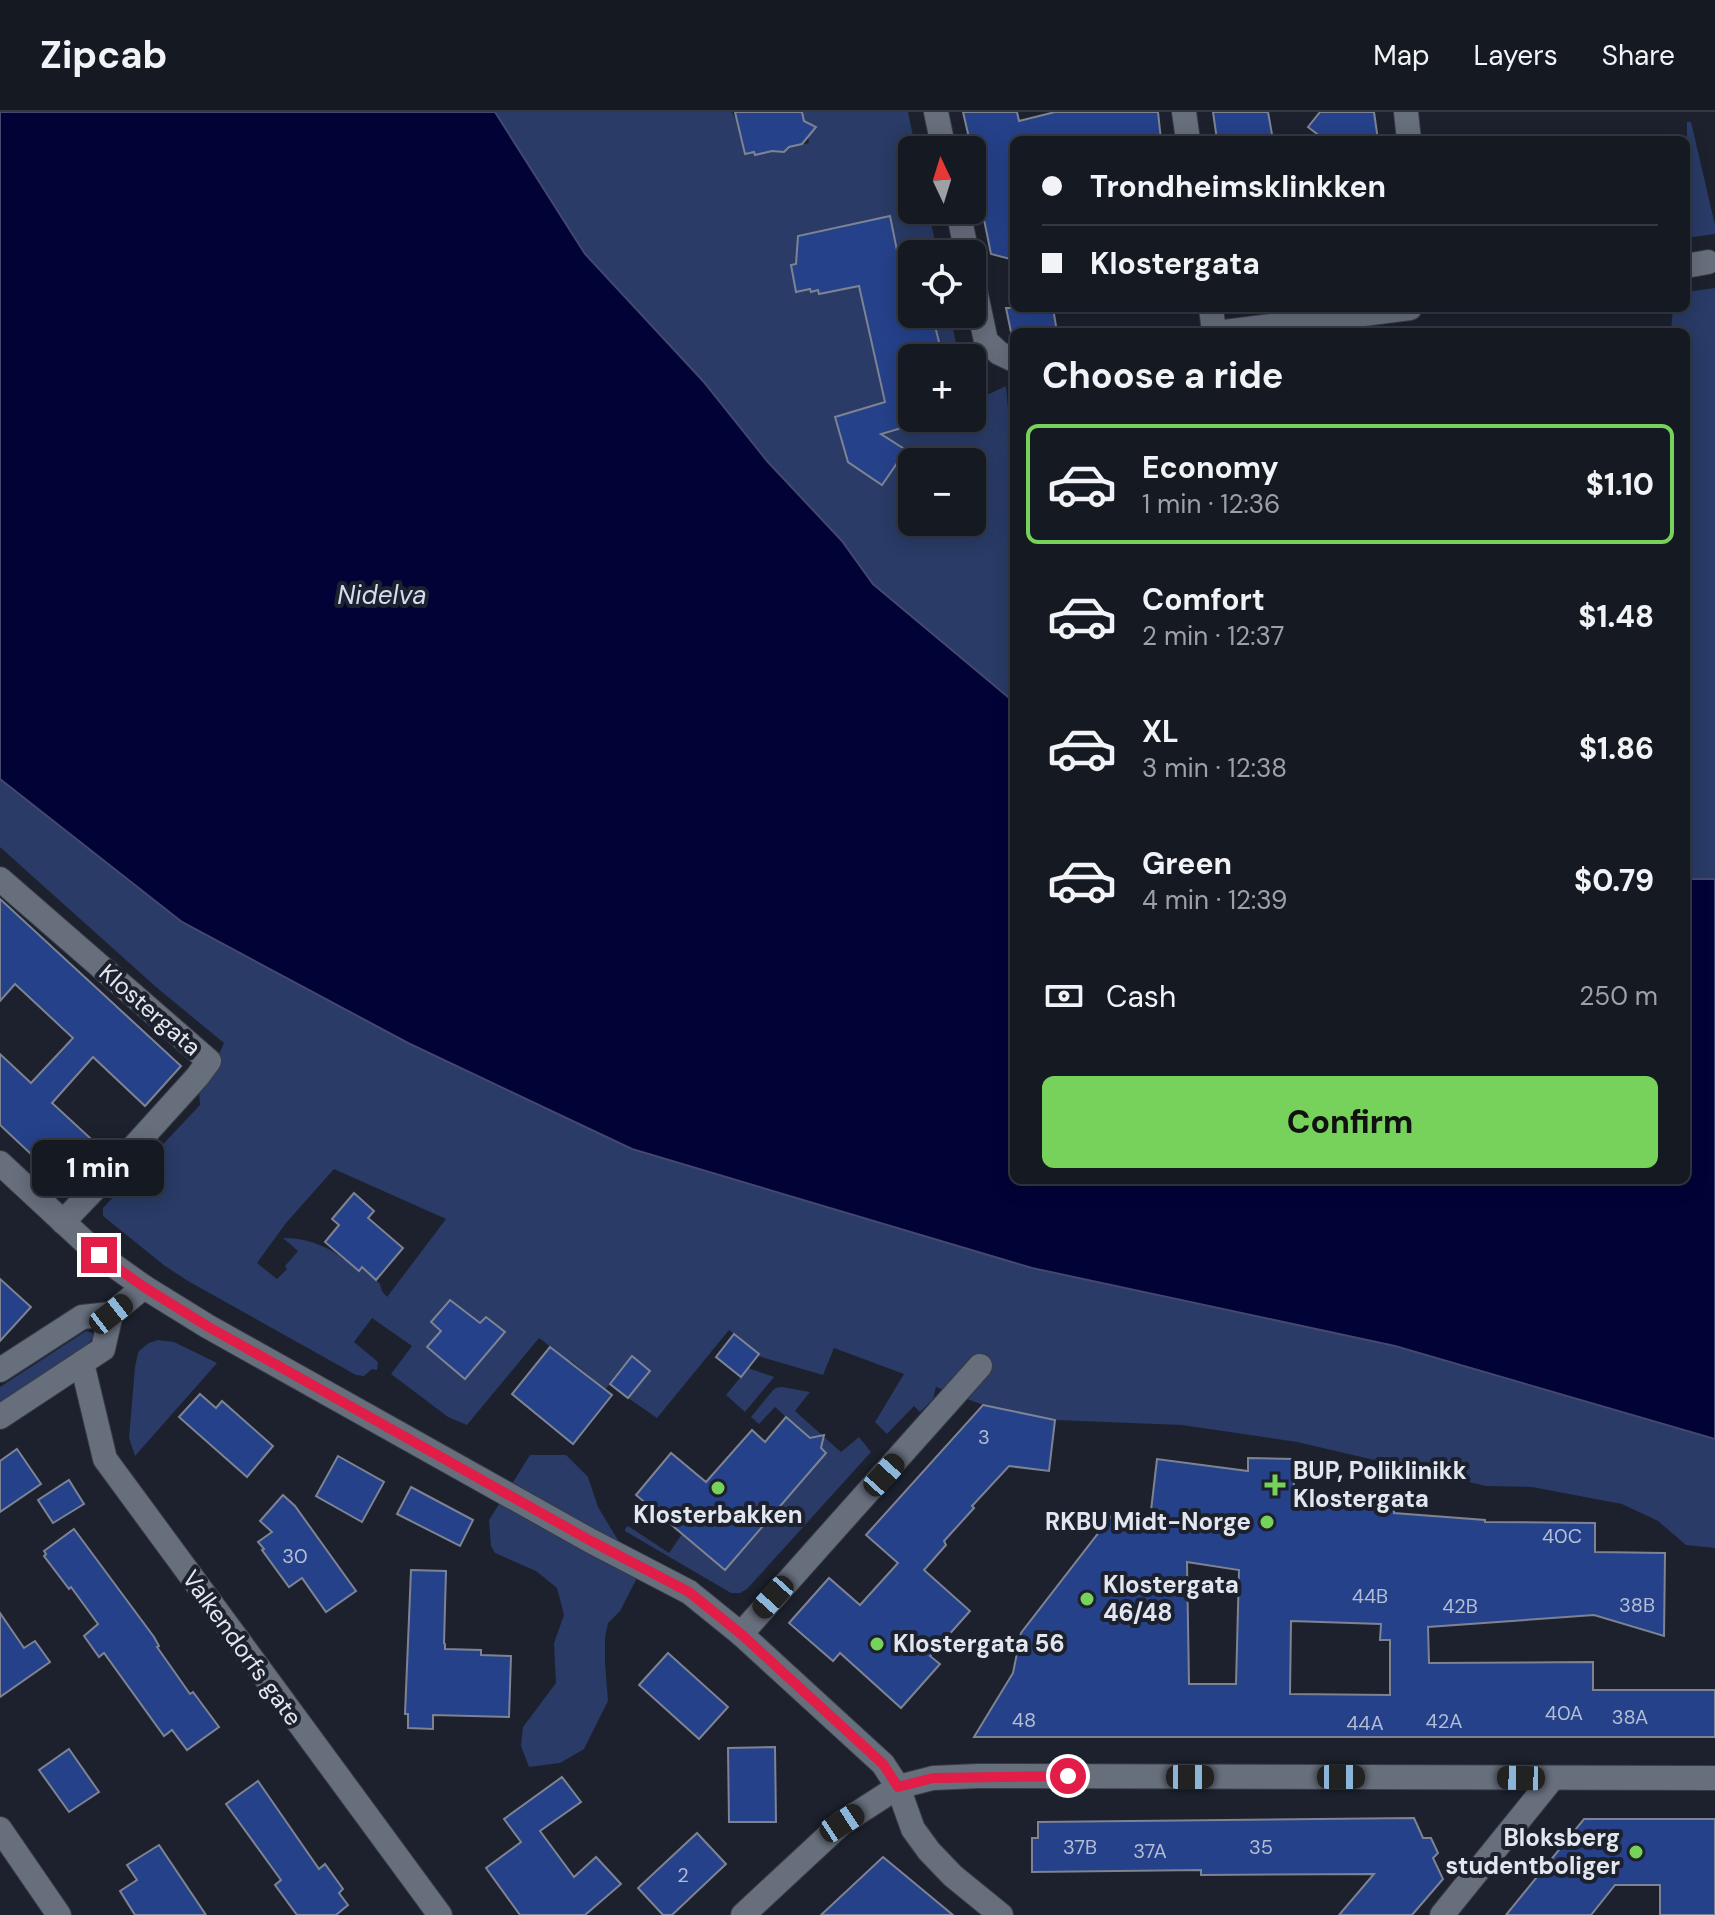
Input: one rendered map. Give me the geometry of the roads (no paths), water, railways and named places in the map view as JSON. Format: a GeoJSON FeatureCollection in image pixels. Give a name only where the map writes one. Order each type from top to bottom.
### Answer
{"type":"FeatureCollection","features":[{"type":"Feature","properties":{"kind":"street"},"geometry":{"type":"LineString","coordinates":[[936,112],[941,136]]}},
{"type":"Feature","properties":{"kind":"street"},"geometry":{"type":"LineString","coordinates":[[1184,112],[1187,136]]}},
{"type":"Feature","properties":{"kind":"street"},"geometry":{"type":"LineString","coordinates":[[1406,112],[1409,136]]}},
{"type":"Feature","properties":{"kind":"street"},"geometry":{"type":"LineString","coordinates":[[1255,328],[1379,312]]}},
{"type":"Feature","properties":{"kind":"street"},"geometry":{"type":"LineString","coordinates":[[983,328],[986,341],[1007,356]]}},
{"type":"Feature","properties":{"kind":"street","name":"Klostergata"},"geometry":{"type":"LineString","coordinates":[[0,879],[209,1061],[63,1222]]}},
{"type":"Feature","properties":{"kind":"street"},"geometry":{"type":"LineString","coordinates":[[0,1163],[99,1255],[144,1287],[207,1326],[591,1541],[689,1592],[741,1634],[883,1764],[898,1787],[913,1829],[929,1851],[953,1876],[1001,1915]]}},
{"type":"Feature","properties":{"kind":"street"},"geometry":{"type":"LineString","coordinates":[[0,1370],[82,1317],[111,1314],[144,1287]]}},
{"type":"Feature","properties":{"kind":"street"},"geometry":{"type":"LineString","coordinates":[[0,1417],[103,1349],[111,1314]]}},
{"type":"Feature","properties":{"kind":"street","name":"Valkendorfs gate"},"geometry":{"type":"LineString","coordinates":[[82,1363],[105,1459],[440,1915]]}},
{"type":"Feature","properties":{"kind":"street"},"geometry":{"type":"LineString","coordinates":[[741,1634],[980,1366]]}},
{"type":"Feature","properties":{"kind":"street"},"geometry":{"type":"LineString","coordinates":[[743,1915],[842,1823],[898,1787],[933,1778],[1715,1778]]}},
{"type":"Feature","properties":{"kind":"street"},"geometry":{"type":"LineString","coordinates":[[1442,1915],[1552,1779]]}},
{"type":"Feature","properties":{"kind":"street"},"geometry":{"type":"LineString","coordinates":[[0,1829],[59,1915]]}},
{"type":"Feature","properties":{"kind":"water","name":"Nidelva"},"geometry":{"type":"Polygon","coordinates":[[[0,112],[495,112],[585,254],[703,381],[767,461],[842,541],[873,584],[1010,699],[1010,1184],[1690,1184],[1690,879],[1715,879],[1715,1439],[1395,1346],[1032,1268],[632,1149],[408,1043],[182,922],[0,779],[0,112]]]}},
{"type":"Feature","properties":{"kind":"place","name":"BUP, Poliklinikk Klostergata"},"geometry":{"type":"Point","coordinates":[1275,1485]}},
{"type":"Feature","properties":{"kind":"place","name":"Klosterbakken"},"geometry":{"type":"Point","coordinates":[718,1488]}},
{"type":"Feature","properties":{"kind":"place","name":"RKBU Midt-Norge"},"geometry":{"type":"Point","coordinates":[1267,1522]}},
{"type":"Feature","properties":{"kind":"place","name":"Klostergata 46/48"},"geometry":{"type":"Point","coordinates":[1087,1599]}},
{"type":"Feature","properties":{"kind":"place","name":"Klostergata 56"},"geometry":{"type":"Point","coordinates":[877,1644]}},
{"type":"Feature","properties":{"kind":"place","name":"Bloksberg studentboliger"},"geometry":{"type":"Point","coordinates":[1636,1852]}}]}
